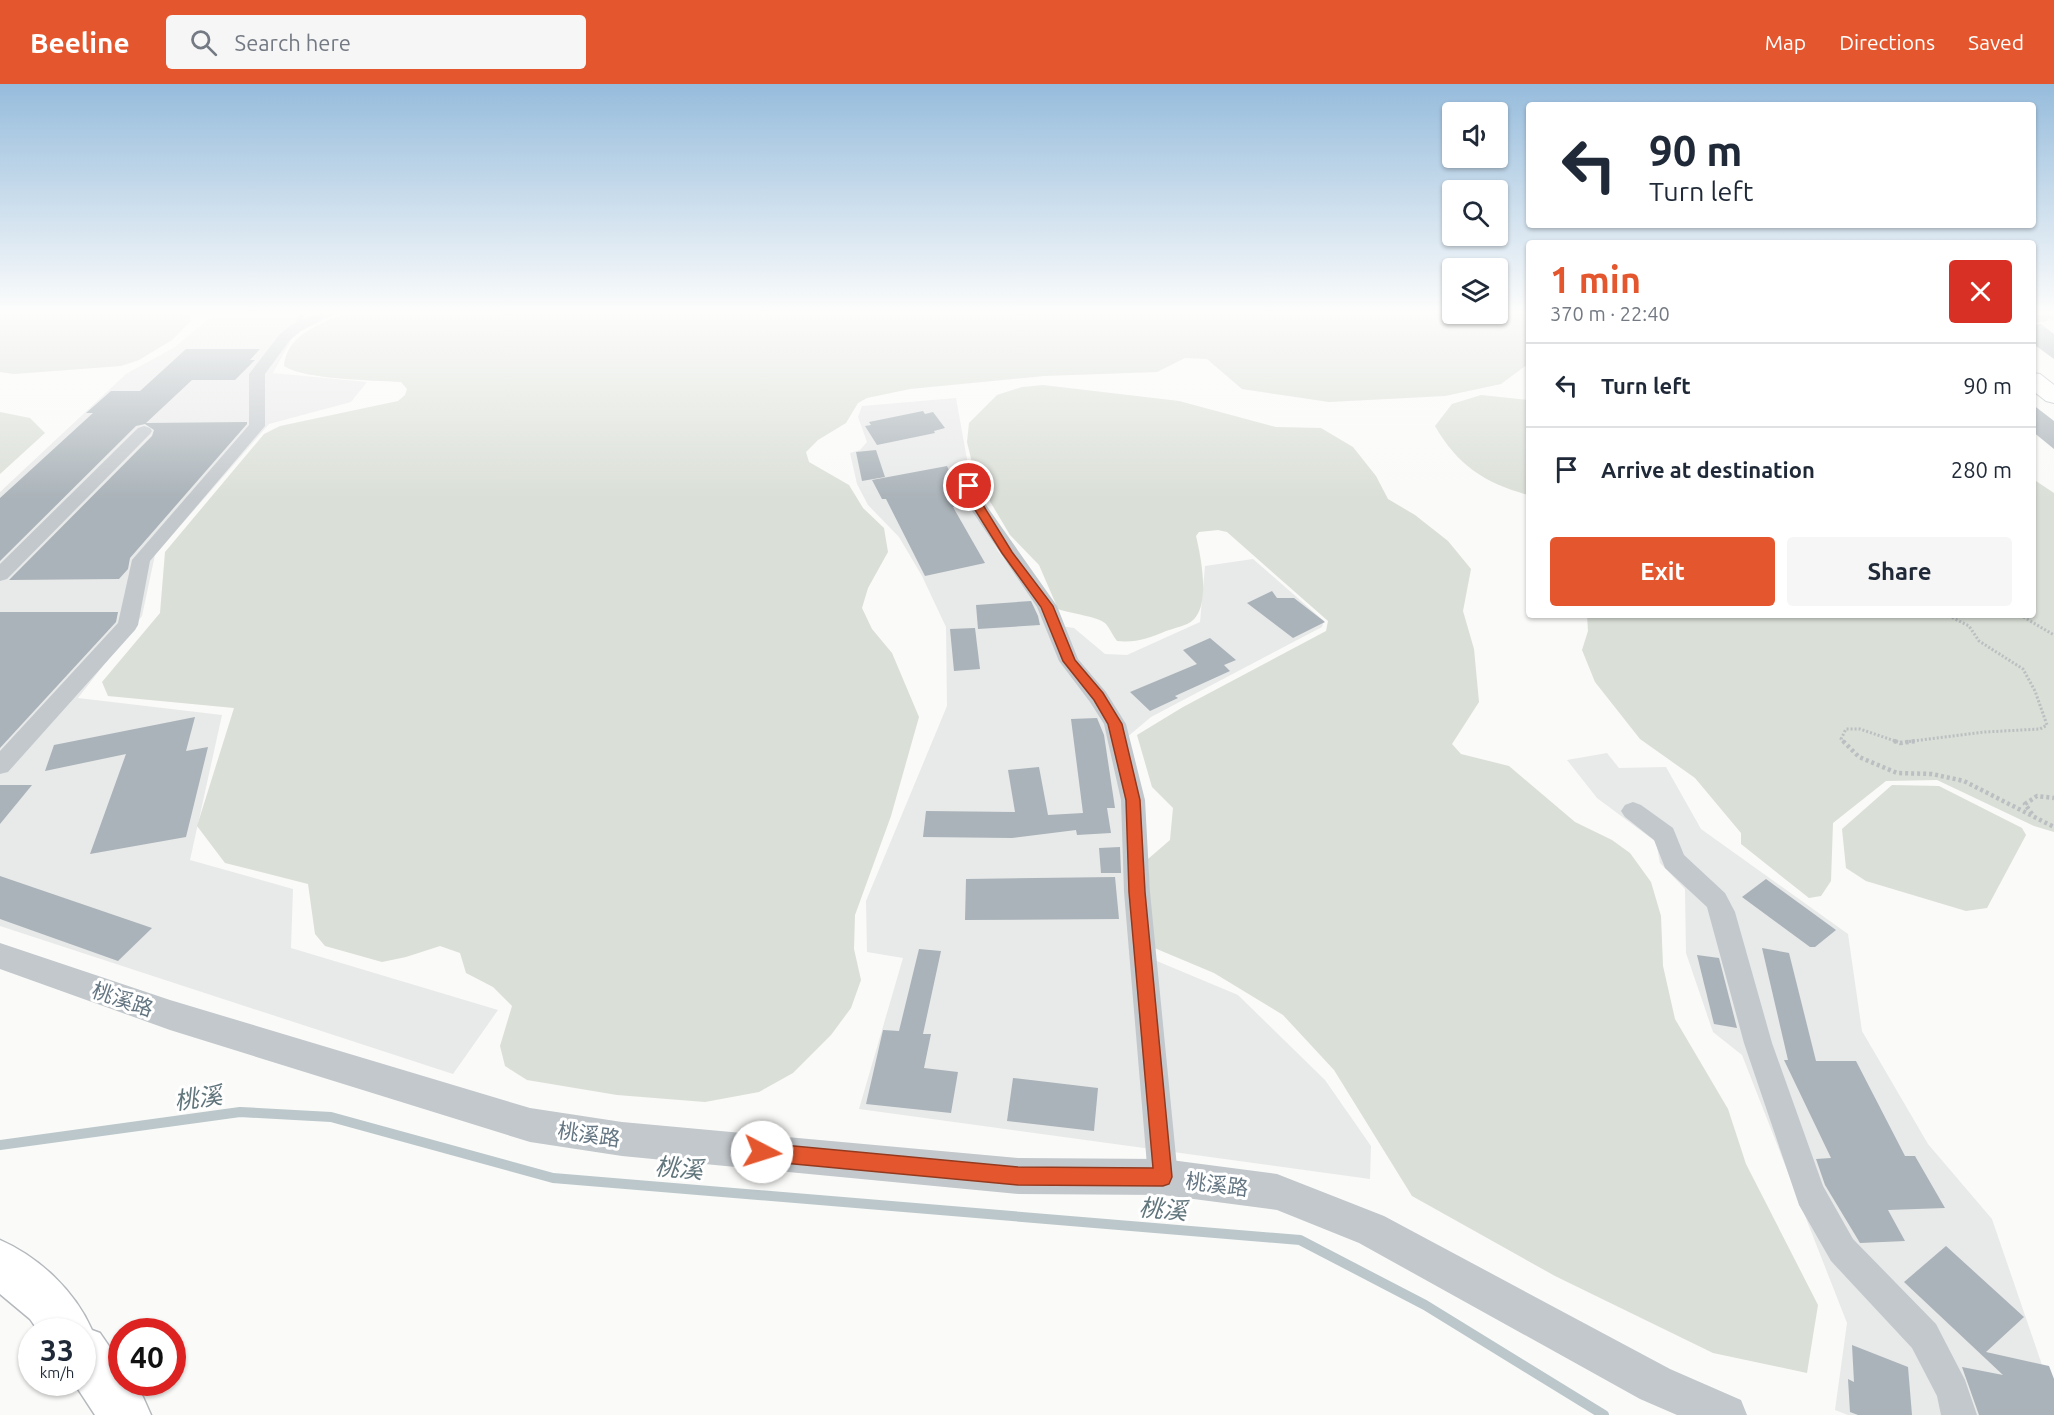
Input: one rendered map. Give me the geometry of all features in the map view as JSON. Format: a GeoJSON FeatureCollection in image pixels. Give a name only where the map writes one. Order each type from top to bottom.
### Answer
{"type":"FeatureCollection","features":[{"type":"Feature","properties":{"kind":"highway"},"geometry":{"type":"LineString","coordinates":[[0,1264],[47,1302],[58,1318]]}},
{"type":"Feature","properties":{"kind":"highway"},"geometry":{"type":"LineString","coordinates":[[96,1373],[125,1415]]}},
{"type":"Feature","properties":{"kind":"main road"},"geometry":{"type":"LineString","coordinates":[[2036,382],[2054,396]]}},
{"type":"Feature","properties":{"kind":"street"},"geometry":{"type":"LineString","coordinates":[[0,766],[128,625],[141,560],[257,426],[257,375]]}},
{"type":"Feature","properties":{"kind":"street"},"geometry":{"type":"LineString","coordinates":[[0,575],[144,431]]}},
{"type":"Feature","properties":{"kind":"street"},"geometry":{"type":"LineString","coordinates":[[961,468],[977,505],[995,534],[1047,606],[1069,661],[1098,697],[1115,724],[1133,800],[1137,892],[1163,1177]]}},
{"type":"Feature","properties":{"kind":"street"},"geometry":{"type":"LineString","coordinates":[[1633,811],[1664,835],[1674,861],[1716,900],[1722,912],[1758,1043],[1810,1194],[1842,1250],[1924,1336],[1953,1392],[1959,1415]]}},
{"type":"Feature","properties":{"kind":"street","name":"桃溪路"},"geometry":{"type":"LineString","coordinates":[[0,956],[170,1015],[530,1125],[622,1139],[1018,1176],[1163,1177],[1277,1192],[1371,1229],[1655,1384],[1726,1415]]}},
{"type":"Feature","properties":{"kind":"path"},"geometry":{"type":"LineString","coordinates":[[1953,618],[1969,626],[1979,641],[2023,669],[2039,700],[2047,724],[2040,729],[1985,732],[1900,743],[1860,729],[1846,729],[1841,739],[1859,757],[1897,773],[1932,774],[1964,781],[2054,827]]}},
{"type":"Feature","properties":{"kind":"path"},"geometry":{"type":"LineString","coordinates":[[2025,618],[2054,636]]}},
{"type":"Feature","properties":{"kind":"path"},"geometry":{"type":"LineString","coordinates":[[2032,815],[2025,804],[2037,796],[2054,798]]}},
{"type":"Feature","properties":{"kind":"shaded area"},"geometry":{"type":"Polygon","coordinates":[[[125,375],[295,375],[367,382],[351,402],[269,424],[155,555],[142,616],[78,698],[222,715],[190,860],[293,889],[291,948],[498,1010],[453,1074],[0,926],[0,492],[125,375]]]}},
{"type":"Feature","properties":{"kind":"shaded area"},"geometry":{"type":"Polygon","coordinates":[[[314,375],[1069,375],[910,389],[867,398],[858,403],[846,423],[818,440],[806,452],[809,462],[849,485],[863,508],[884,528],[888,552],[868,588],[862,608],[872,629],[892,653],[919,717],[891,816],[855,915],[854,949],[861,980],[851,1008],[831,1035],[793,1073],[759,1092],[705,1102],[617,1095],[527,1080],[505,1066],[500,1046],[512,1006],[493,987],[466,973],[460,953],[440,946],[382,962],[325,946],[315,934],[308,884],[225,863],[197,826],[234,708],[108,696],[102,682],[160,613],[165,552],[264,434],[280,426],[398,401],[405,395],[407,389],[401,382],[314,375]]]}},
{"type":"Feature","properties":{"kind":"shaded area"},"geometry":{"type":"Polygon","coordinates":[[[1226,375],[1513,375],[1501,384],[1445,396],[1329,402],[1242,389],[1226,375]]]}},
{"type":"Feature","properties":{"kind":"shaded area"},"geometry":{"type":"Polygon","coordinates":[[[1043,385],[1179,401],[1276,427],[1321,428],[1353,447],[1376,476],[1388,499],[1415,515],[1448,541],[1471,569],[1463,611],[1474,649],[1479,702],[1452,744],[1461,754],[1509,766],[1575,822],[1612,840],[1630,853],[1651,882],[1661,916],[1663,966],[1675,1019],[1728,1109],[1746,1164],[1818,1305],[1807,1373],[1713,1353],[1555,1276],[1412,1196],[1334,1070],[1283,1015],[1214,973],[1152,947],[1148,859],[1170,840],[1173,808],[1152,787],[1137,735],[1183,707],[1326,631],[1328,621],[1227,532],[1218,530],[1199,532],[1196,536],[1202,568],[1203,593],[1198,614],[1187,624],[1142,639],[1117,641],[1102,621],[1058,609],[1039,565],[1010,535],[988,498],[973,467],[967,442],[969,423],[997,395],[1022,387],[1043,385]]]}},
{"type":"Feature","properties":{"kind":"shaded area"},"geometry":{"type":"Polygon","coordinates":[[[1481,395],[1526,400],[1526,494],[1486,478],[1474,471],[1453,452],[1435,426],[1452,404],[1481,395]]]}},
{"type":"Feature","properties":{"kind":"shaded area"},"geometry":{"type":"Polygon","coordinates":[[[956,398],[968,465],[952,469],[998,551],[1039,604],[1046,624],[1074,628],[1105,654],[1127,655],[1200,622],[1205,566],[1253,559],[1324,621],[1322,627],[1151,717],[1126,738],[1152,959],[1238,995],[1325,1080],[1371,1146],[1370,1179],[859,1109],[903,958],[867,952],[866,901],[947,706],[946,627],[922,576],[899,537],[868,505],[857,484],[850,453],[860,450],[867,442],[858,417],[862,406],[956,398]]]}},
{"type":"Feature","properties":{"kind":"shaded area"},"geometry":{"type":"Polygon","coordinates":[[[0,412],[30,418],[45,433],[0,474],[0,412]]]}},
{"type":"Feature","properties":{"kind":"shaded area"},"geometry":{"type":"Polygon","coordinates":[[[2036,481],[2054,493],[2054,832],[2034,826],[1937,780],[1886,781],[1833,823],[1831,881],[1821,896],[1809,898],[1741,844],[1741,833],[1695,778],[1640,739],[1595,682],[1582,650],[1588,631],[1587,618],[2036,618],[2036,481]]]}},
{"type":"Feature","properties":{"kind":"shaded area"},"geometry":{"type":"Polygon","coordinates":[[[1607,753],[1619,768],[1666,767],[1701,829],[1848,934],[1862,1031],[1928,1144],[1992,1219],[2053,1397],[2054,1415],[1848,1415],[1835,1410],[1847,1323],[1742,1055],[1713,1032],[1686,953],[1685,889],[1660,863],[1656,842],[1597,798],[1567,760],[1607,753]]]}},
{"type":"Feature","properties":{"kind":"shaded area"},"geometry":{"type":"Polygon","coordinates":[[[1892,785],[1939,786],[2022,828],[2026,835],[1987,908],[1966,911],[1866,881],[1846,868],[1842,829],[1892,785]]]}},
{"type":"Feature","properties":{"kind":"building"},"geometry":{"type":"Polygon","coordinates":[[[157,375],[240,375],[235,380],[192,380],[146,423],[247,422],[247,424],[130,558],[128,569],[119,579],[9,580],[152,436],[154,430],[145,424],[136,426],[0,561],[0,498],[93,413],[86,413],[111,391],[140,391],[157,375]]]}},
{"type":"Feature","properties":{"kind":"building"},"geometry":{"type":"Polygon","coordinates":[[[2036,407],[2054,421],[2054,449],[2036,434],[2036,407]]]}},
{"type":"Feature","properties":{"kind":"building"},"geometry":{"type":"Polygon","coordinates":[[[923,411],[925,414],[933,412],[945,428],[934,431],[935,433],[877,445],[865,426],[871,425],[869,422],[923,411]]]}},
{"type":"Feature","properties":{"kind":"building"},"geometry":{"type":"Polygon","coordinates":[[[876,450],[885,477],[862,481],[856,452],[876,450]]]}},
{"type":"Feature","properties":{"kind":"building"},"geometry":{"type":"Polygon","coordinates":[[[947,466],[965,505],[953,507],[985,563],[925,576],[886,499],[882,499],[872,480],[947,466]]]}},
{"type":"Feature","properties":{"kind":"building"},"geometry":{"type":"Polygon","coordinates":[[[1272,591],[1277,598],[1294,598],[1325,622],[1293,638],[1247,603],[1272,591]]]}},
{"type":"Feature","properties":{"kind":"building"},"geometry":{"type":"Polygon","coordinates":[[[1031,601],[1040,625],[978,629],[976,605],[1031,601]]]}},
{"type":"Feature","properties":{"kind":"building"},"geometry":{"type":"Polygon","coordinates":[[[0,612],[118,612],[116,622],[0,748],[0,612]]]}},
{"type":"Feature","properties":{"kind":"building"},"geometry":{"type":"Polygon","coordinates":[[[975,628],[980,669],[954,671],[950,629],[975,628]]]}},
{"type":"Feature","properties":{"kind":"building"},"geometry":{"type":"Polygon","coordinates":[[[1210,638],[1236,660],[1224,665],[1230,671],[1175,696],[1178,698],[1150,711],[1130,692],[1197,664],[1183,650],[1210,638]]]}},
{"type":"Feature","properties":{"kind":"building"},"geometry":{"type":"Polygon","coordinates":[[[195,717],[186,751],[208,747],[186,837],[90,854],[126,754],[45,771],[54,745],[195,717]]]}},
{"type":"Feature","properties":{"kind":"building"},"geometry":{"type":"Polygon","coordinates":[[[1097,718],[1104,735],[1115,808],[1107,808],[1111,833],[1077,835],[1076,830],[1012,838],[923,837],[926,811],[1015,812],[1008,770],[1039,767],[1048,815],[1083,813],[1071,719],[1097,718]]]}},
{"type":"Feature","properties":{"kind":"building"},"geometry":{"type":"Polygon","coordinates":[[[0,785],[32,785],[0,824],[0,785]]]}},
{"type":"Feature","properties":{"kind":"building"},"geometry":{"type":"Polygon","coordinates":[[[1120,847],[1121,873],[1101,873],[1099,848],[1120,847]]]}},
{"type":"Feature","properties":{"kind":"building"},"geometry":{"type":"Polygon","coordinates":[[[0,876],[152,928],[118,961],[0,919],[0,876]]]}},
{"type":"Feature","properties":{"kind":"building"},"geometry":{"type":"Polygon","coordinates":[[[1115,877],[1119,919],[965,920],[966,879],[1115,877]]]}},
{"type":"Feature","properties":{"kind":"building"},"geometry":{"type":"Polygon","coordinates":[[[1766,879],[1836,930],[1815,947],[1810,947],[1742,897],[1766,879]]]}},
{"type":"Feature","properties":{"kind":"building"},"geometry":{"type":"Polygon","coordinates":[[[1762,948],[1789,953],[1816,1061],[1856,1061],[1905,1156],[1915,1156],[1945,1208],[1888,1210],[1905,1241],[1860,1243],[1825,1185],[1816,1159],[1831,1158],[1784,1060],[1788,1060],[1762,948]]]}},
{"type":"Feature","properties":{"kind":"building"},"geometry":{"type":"Polygon","coordinates":[[[919,949],[941,951],[923,1034],[931,1034],[924,1068],[958,1072],[951,1113],[866,1104],[883,1030],[899,1031],[919,949]]]}},
{"type":"Feature","properties":{"kind":"building"},"geometry":{"type":"Polygon","coordinates":[[[1697,955],[1719,958],[1737,1028],[1714,1024],[1697,955]]]}},
{"type":"Feature","properties":{"kind":"building"},"geometry":{"type":"Polygon","coordinates":[[[1013,1078],[1098,1088],[1094,1131],[1007,1121],[1013,1078]]]}},
{"type":"Feature","properties":{"kind":"building"},"geometry":{"type":"Polygon","coordinates":[[[1946,1246],[2024,1317],[1986,1352],[2049,1366],[2054,1379],[2054,1415],[1979,1415],[1962,1367],[2003,1375],[1904,1282],[1946,1246]]]}},
{"type":"Feature","properties":{"kind":"building"},"geometry":{"type":"Polygon","coordinates":[[[1852,1345],[1908,1367],[1912,1415],[1858,1415],[1850,1412],[1848,1379],[1854,1382],[1852,1345]]]}},
{"type":"Feature","properties":{"kind":"waterway","name":"桃溪"},"geometry":{"type":"LineString","coordinates":[[0,1145],[240,1112],[331,1117],[553,1178],[1300,1240],[1425,1305],[1604,1415]]}},
{"type":"Feature","properties":{"kind":"route"},"geometry":{"type":"LineString","coordinates":[[762,1152],[1018,1176],[1163,1177],[1137,892],[1133,800],[1115,724],[1098,697],[1069,661],[1047,606],[1008,553],[977,505],[969,486]]}}]}
